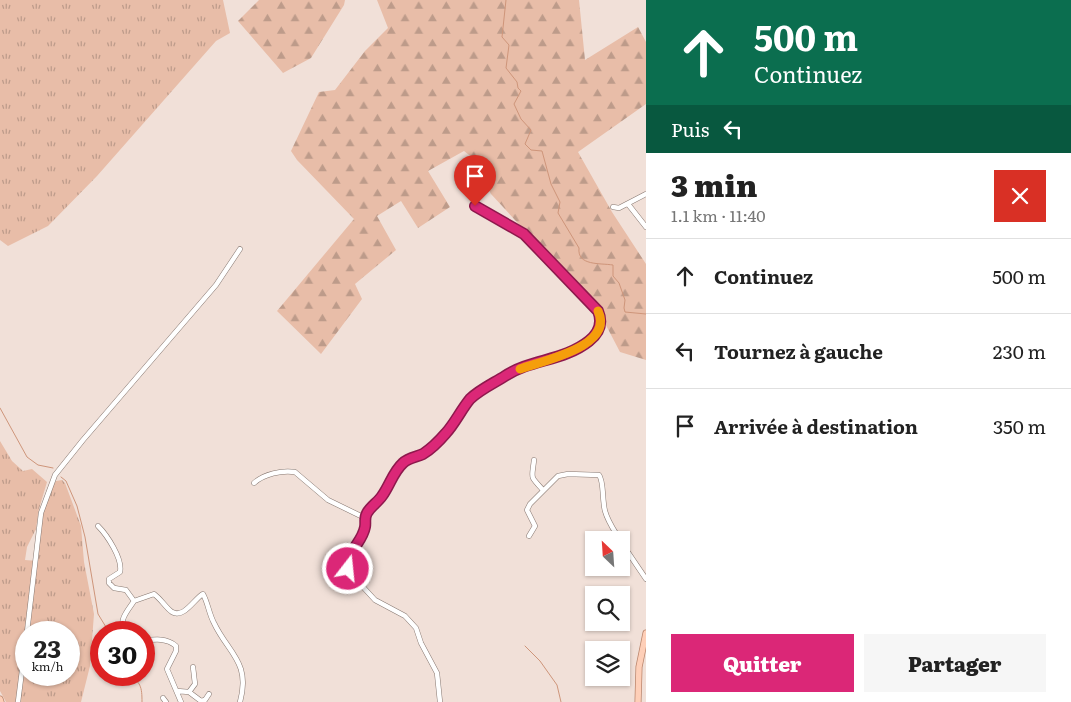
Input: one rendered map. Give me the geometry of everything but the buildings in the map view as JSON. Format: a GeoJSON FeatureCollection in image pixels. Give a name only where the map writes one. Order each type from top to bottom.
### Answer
{"type":"FeatureCollection","features":[{"type":"Feature","properties":{"kind":"main road"},"geometry":{"type":"LineString","coordinates":[[638,702],[639,667],[646,632]]}},
{"type":"Feature","properties":{"kind":"street"},"geometry":{"type":"LineString","coordinates":[[614,207],[619,208],[646,194]]}},
{"type":"Feature","properties":{"kind":"street"},"geometry":{"type":"LineString","coordinates":[[628,204],[646,227]]}},
{"type":"Feature","properties":{"kind":"street"},"geometry":{"type":"LineString","coordinates":[[440,702],[437,673],[421,643],[416,628],[405,616],[375,600],[348,569],[348,560],[365,529],[365,518],[382,497],[404,462],[425,453],[446,433],[471,398],[506,375],[537,362],[561,357],[578,348],[589,341],[597,332],[600,327],[601,317],[593,305],[524,234],[475,206]]}},
{"type":"Feature","properties":{"kind":"street"},"geometry":{"type":"LineString","coordinates":[[28,621],[41,513],[55,475],[216,286],[240,249]]}},
{"type":"Feature","properties":{"kind":"street"},"geometry":{"type":"LineString","coordinates":[[534,460],[531,473],[543,490]]}},
{"type":"Feature","properties":{"kind":"street"},"geometry":{"type":"LineString","coordinates":[[254,482],[271,474],[288,471],[295,472],[328,500],[365,518]]}},
{"type":"Feature","properties":{"kind":"street"},"geometry":{"type":"LineString","coordinates":[[530,536],[535,526],[527,510],[530,504],[558,476],[568,474],[599,475],[602,481],[602,498],[608,521],[614,531]]}},
{"type":"Feature","properties":{"kind":"street"},"geometry":{"type":"LineString","coordinates":[[98,526],[108,537],[121,567],[120,572],[109,578],[109,583],[114,588],[124,589],[134,601]]}},
{"type":"Feature","properties":{"kind":"street"},"geometry":{"type":"LineString","coordinates":[[630,555],[646,579]]}},
{"type":"Feature","properties":{"kind":"street"},"geometry":{"type":"LineString","coordinates":[[122,621],[134,601],[154,594],[173,612],[179,613],[187,609],[203,594],[214,623],[239,663],[242,678],[240,702]]}},
{"type":"Feature","properties":{"kind":"street"},"geometry":{"type":"LineString","coordinates":[[155,639],[160,639],[176,646],[176,651],[167,669],[181,702]]}},
{"type":"Feature","properties":{"kind":"street"},"geometry":{"type":"LineString","coordinates":[[189,692],[195,684],[193,667]]}},
{"type":"Feature","properties":{"kind":"street"},"geometry":{"type":"LineString","coordinates":[[18,702],[20,686]]}},
{"type":"Feature","properties":{"kind":"street"},"geometry":{"type":"LineString","coordinates":[[177,691],[189,692],[201,701],[205,700],[209,694]]}},
{"type":"Feature","properties":{"kind":"green space"},"geometry":{"type":"Polygon","coordinates":[[[0,0],[223,0],[230,33],[216,41],[97,176],[48,226],[8,246],[0,240],[0,0]]]}},
{"type":"Feature","properties":{"kind":"green space"},"geometry":{"type":"Polygon","coordinates":[[[259,0],[345,0],[344,5],[311,58],[283,73],[238,21],[259,0]]]}},
{"type":"Feature","properties":{"kind":"green space"},"geometry":{"type":"Polygon","coordinates":[[[377,0],[579,0],[585,60],[638,27],[646,42],[646,104],[578,152],[612,212],[646,264],[646,360],[620,352],[598,310],[491,194],[473,158],[464,151],[428,171],[450,207],[418,228],[401,201],[377,216],[396,250],[355,284],[362,299],[321,354],[277,311],[354,219],[297,160],[291,151],[319,92],[335,90],[365,51],[388,28],[377,0]]]}},
{"type":"Feature","properties":{"kind":"green space"},"geometry":{"type":"Polygon","coordinates":[[[0,441],[12,461],[23,471],[32,469],[47,482],[39,509],[36,529],[27,547],[25,560],[38,561],[42,520],[47,499],[56,481],[62,480],[65,483],[81,526],[84,562],[94,614],[93,621],[90,621],[90,666],[81,702],[6,702],[0,691],[0,441]]]}},
{"type":"Feature","properties":{"kind":"waterway"},"geometry":{"type":"LineString","coordinates":[[506,0],[502,37],[509,45],[506,68],[517,82],[518,88],[521,91],[514,104],[521,119],[531,130],[525,144],[531,150],[542,151],[551,184],[560,202],[558,213],[579,248],[579,254],[585,261],[613,265],[613,276],[619,283],[625,300],[625,312],[646,314]]}},
{"type":"Feature","properties":{"kind":"waterway"},"geometry":{"type":"LineString","coordinates":[[0,408],[27,457],[38,465],[53,468]]}},
{"type":"Feature","properties":{"kind":"waterway"},"geometry":{"type":"LineString","coordinates":[[61,477],[66,481],[77,506],[85,537],[98,614],[102,621]]}},
{"type":"Feature","properties":{"kind":"waterway"},"geometry":{"type":"LineString","coordinates":[[525,646],[540,661],[557,685],[561,702]]}},
{"type":"Feature","properties":{"kind":"waterway"},"geometry":{"type":"LineString","coordinates":[[140,686],[142,702]]}},
{"type":"Feature","properties":{"kind":"slow traffic"},"geometry":{"type":"LineString","coordinates":[[520,369],[537,362],[561,357],[589,341],[600,327],[601,317],[598,311]]}},
{"type":"Feature","properties":{"kind":"route"},"geometry":{"type":"LineString","coordinates":[[348,569],[348,560],[365,529],[367,513],[382,497],[404,462],[425,453],[438,441],[471,398],[478,393],[506,375],[537,362],[561,357],[578,348],[589,341],[600,327],[601,317],[598,311],[538,247],[518,229],[475,206]]}}]}
